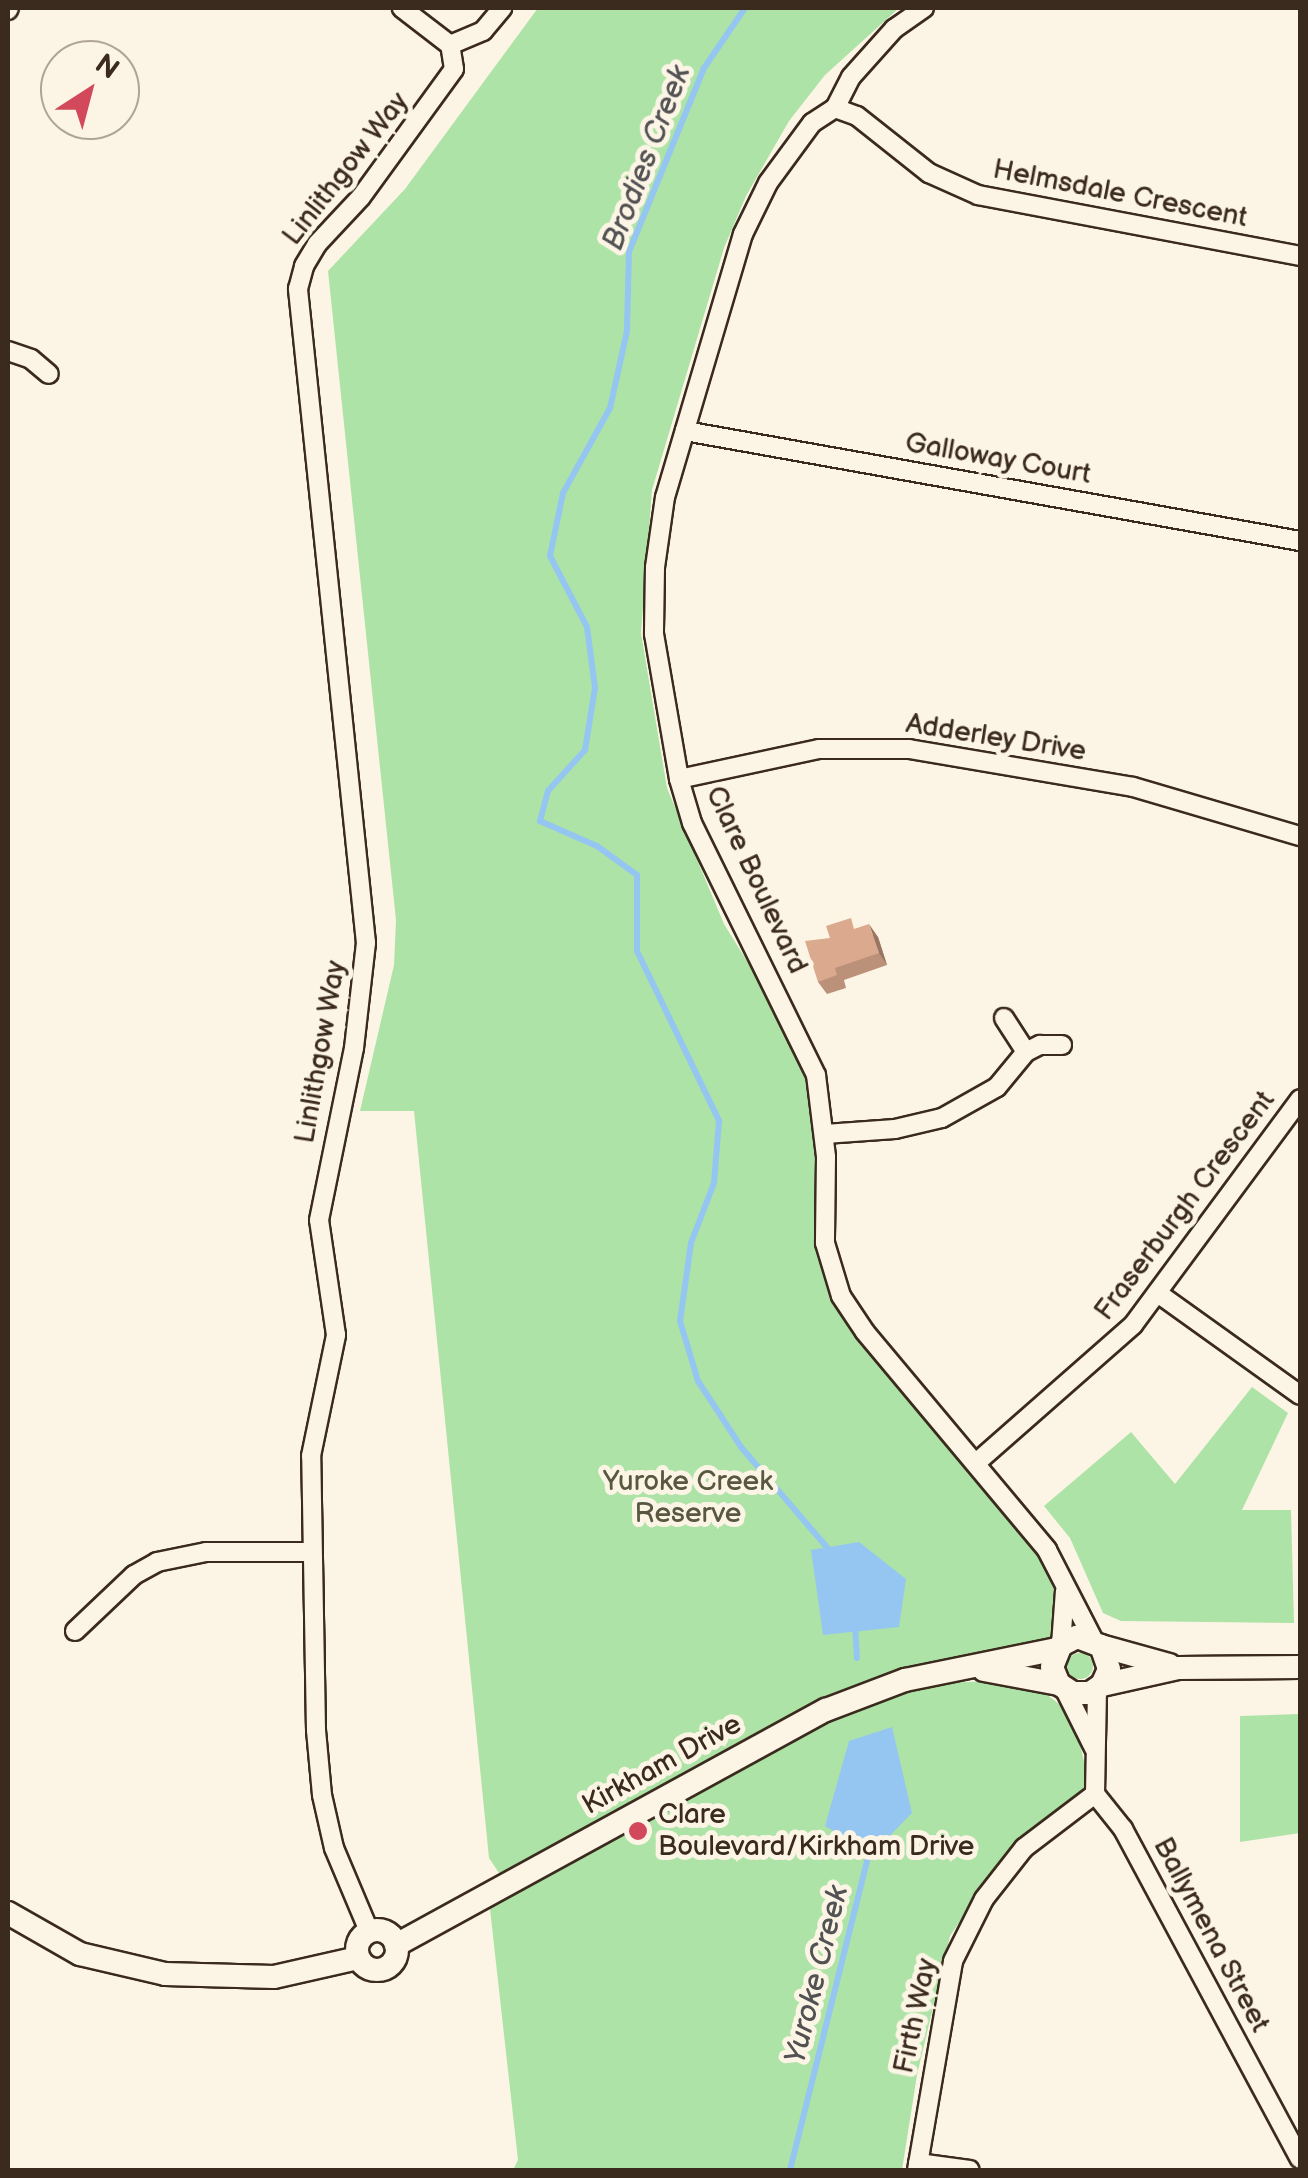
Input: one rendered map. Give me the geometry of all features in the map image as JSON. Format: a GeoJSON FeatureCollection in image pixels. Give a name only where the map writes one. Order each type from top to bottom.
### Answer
{"type":"FeatureCollection","features":[{"type":"Feature","properties":{"kind":"street"},"geometry":{"type":"LineString","coordinates":[[402,8],[450,45],[483,31],[502,8]]}},
{"type":"Feature","properties":{"kind":"street","name":"Clare Boulevard"},"geometry":{"type":"LineString","coordinates":[[924,8],[894,29],[851,77],[835,108],[812,123],[768,184],[743,234],[665,497],[655,567],[654,617],[679,779],[692,823],[816,1075],[825,1134],[824,1242],[841,1296],[865,1332],[1046,1550],[1098,1643]]}},
{"type":"Feature","properties":{"kind":"street","name":"Linlithgow Way"},"geometry":{"type":"LineString","coordinates":[[370,1931],[334,1848],[322,1796],[311,1552],[311,1456],[336,1335],[320,1238],[321,1201],[354,1048],[366,943],[298,289],[304,266],[317,244],[362,197],[448,80],[455,65],[450,45]]}},
{"type":"Feature","properties":{"kind":"street","name":"Helmsdale Crescent"},"geometry":{"type":"LineString","coordinates":[[835,108],[857,116],[929,172],[978,196],[1300,256]]}},
{"type":"Feature","properties":{"kind":"street"},"geometry":{"type":"LineString","coordinates":[[8,351],[31,360],[49,374]]}},
{"type":"Feature","properties":{"kind":"street","name":"Galloway Court"},"geometry":{"type":"LineString","coordinates":[[685,431],[1300,541]]}},
{"type":"Feature","properties":{"kind":"street","name":"Adderley Drive"},"geometry":{"type":"LineString","coordinates":[[679,779],[819,749],[909,749],[1133,787],[1300,836]]}},
{"type":"Feature","properties":{"kind":"street"},"geometry":{"type":"LineString","coordinates":[[1004,1018],[1026,1052]]}},
{"type":"Feature","properties":{"kind":"street"},"geometry":{"type":"LineString","coordinates":[[825,1134],[895,1130],[964,1109],[997,1087],[1026,1052],[1040,1045],[1062,1045]]}},
{"type":"Feature","properties":{"kind":"street","name":"Fraserburgh Crescent"},"geometry":{"type":"LineString","coordinates":[[976,1463],[1086,1371],[1159,1294],[1300,1099]]}},
{"type":"Feature","properties":{"kind":"street"},"geometry":{"type":"LineString","coordinates":[[1159,1294],[1300,1395]]}},
{"type":"Feature","properties":{"kind":"street"},"geometry":{"type":"LineString","coordinates":[[75,1631],[134,1574],[156,1562],[206,1552],[311,1552]]}},
{"type":"Feature","properties":{"kind":"street"},"geometry":{"type":"LineString","coordinates":[[1065,1590],[1059,1647],[1052,1667],[1094,1748]]}},
{"type":"Feature","properties":{"kind":"street"},"geometry":{"type":"LineString","coordinates":[[1059,1647],[1077,1638],[1178,1668]]}},
{"type":"Feature","properties":{"kind":"street"},"geometry":{"type":"LineString","coordinates":[[1095,1794],[1099,1687],[1109,1669],[1098,1643]]}},
{"type":"Feature","properties":{"kind":"street","name":"Kirkham Drive"},"geometry":{"type":"LineString","coordinates":[[396,1945],[826,1710],[906,1680],[1059,1647]]}},
{"type":"Feature","properties":{"kind":"street"},"geometry":{"type":"LineString","coordinates":[[1062,1687],[1081,1694],[1178,1668],[1300,1667]]}},
{"type":"Feature","properties":{"kind":"street","name":"Kirkham Drive"},"geometry":{"type":"LineString","coordinates":[[970,1668],[1062,1687]]}},
{"type":"Feature","properties":{"kind":"street","name":"Ballymena Street"},"geometry":{"type":"LineString","coordinates":[[1095,1794],[1123,1829],[1300,2159]]}},
{"type":"Feature","properties":{"kind":"street","name":"Firth Way"},"geometry":{"type":"LineString","coordinates":[[917,2167],[953,1961],[984,1900],[1024,1848],[1095,1794]]}},
{"type":"Feature","properties":{"kind":"street"},"geometry":{"type":"LineString","coordinates":[[8,1913],[80,1954],[165,1974],[274,1978],[358,1958]]}},
{"type":"Feature","properties":{"kind":"street"},"geometry":{"type":"LineString","coordinates":[[370,1931],[386,1932],[396,1945],[393,1962],[386,1968],[369,1969],[358,1958],[357,1945],[370,1931]]}},
{"type":"Feature","properties":{"kind":"street"},"geometry":{"type":"LineString","coordinates":[[917,2167],[970,2170]]}},
{"type":"Feature","properties":{"kind":"green space","name":"Yuroke Creek Reserve"},"geometry":{"type":"Polygon","coordinates":[[[538,8],[899,8],[825,75],[789,121],[746,196],[724,248],[652,490],[641,633],[667,788],[724,924],[772,1002],[803,1071],[816,1125],[816,1244],[829,1290],[854,1332],[1040,1556],[1058,1599],[1055,1631],[1045,1644],[1015,1653],[920,1664],[833,1693],[501,1876],[489,1858],[414,1111],[360,1111],[394,965],[396,920],[328,271],[405,189],[538,8]]]}},
{"type":"Feature","properties":{"kind":"green space"},"geometry":{"type":"Polygon","coordinates":[[[1252,1387],[1288,1413],[1242,1510],[1291,1510],[1294,1623],[1121,1621],[1103,1613],[1070,1538],[1044,1506],[1131,1432],[1175,1484],[1252,1387]]]}},
{"type":"Feature","properties":{"kind":"green space"},"geometry":{"type":"Polygon","coordinates":[[[1080,1653],[1090,1656],[1090,1676],[1080,1679],[1070,1676],[1067,1666],[1070,1656],[1080,1653]]]}},
{"type":"Feature","properties":{"kind":"green space"},"geometry":{"type":"Polygon","coordinates":[[[1010,1680],[1036,1686],[1073,1715],[1088,1778],[1083,1793],[998,1864],[950,1936],[917,2075],[902,2170],[513,2170],[518,2160],[490,1909],[859,1704],[947,1683],[1010,1680]]]}},
{"type":"Feature","properties":{"kind":"green space"},"geometry":{"type":"Polygon","coordinates":[[[1300,1714],[1300,1833],[1240,1842],[1240,1716],[1300,1714]]]}},
{"type":"Feature","properties":{"kind":"water"},"geometry":{"type":"Polygon","coordinates":[[[859,1542],[906,1579],[899,1627],[823,1635],[811,1550],[859,1542]]]}},
{"type":"Feature","properties":{"kind":"water"},"geometry":{"type":"Polygon","coordinates":[[[892,1727],[912,1813],[872,1854],[825,1826],[849,1741],[892,1727]]]}},
{"type":"Feature","properties":{"kind":"building"},"geometry":{"type":"Polygon","coordinates":[[[851,918],[854,929],[869,924],[879,953],[835,968],[837,975],[818,982],[805,941],[830,938],[826,926],[851,918]]]}},
{"type":"Feature","properties":{"kind":"waterway","name":"Brodies Creek"},"geometry":{"type":"LineString","coordinates":[[745,8],[704,68],[629,252],[627,331],[610,408],[563,493],[550,556],[587,627],[595,688],[585,750],[548,791],[540,821],[597,846],[637,875],[637,951],[719,1121],[714,1183],[691,1243],[680,1321],[698,1381],[741,1447],[832,1553]]}},
{"type":"Feature","properties":{"kind":"waterway","name":"Brodies Creek"},"geometry":{"type":"LineString","coordinates":[[855,1623],[857,1658]]}},
{"type":"Feature","properties":{"kind":"waterway","name":"Yuroke Creek"},"geometry":{"type":"LineString","coordinates":[[790,2170],[871,1845]]}},
{"type":"Feature","properties":{"kind":"place","name":"Clare Boulevard/Kirkham Drive"},"geometry":{"type":"Point","coordinates":[638,1831]}}]}
